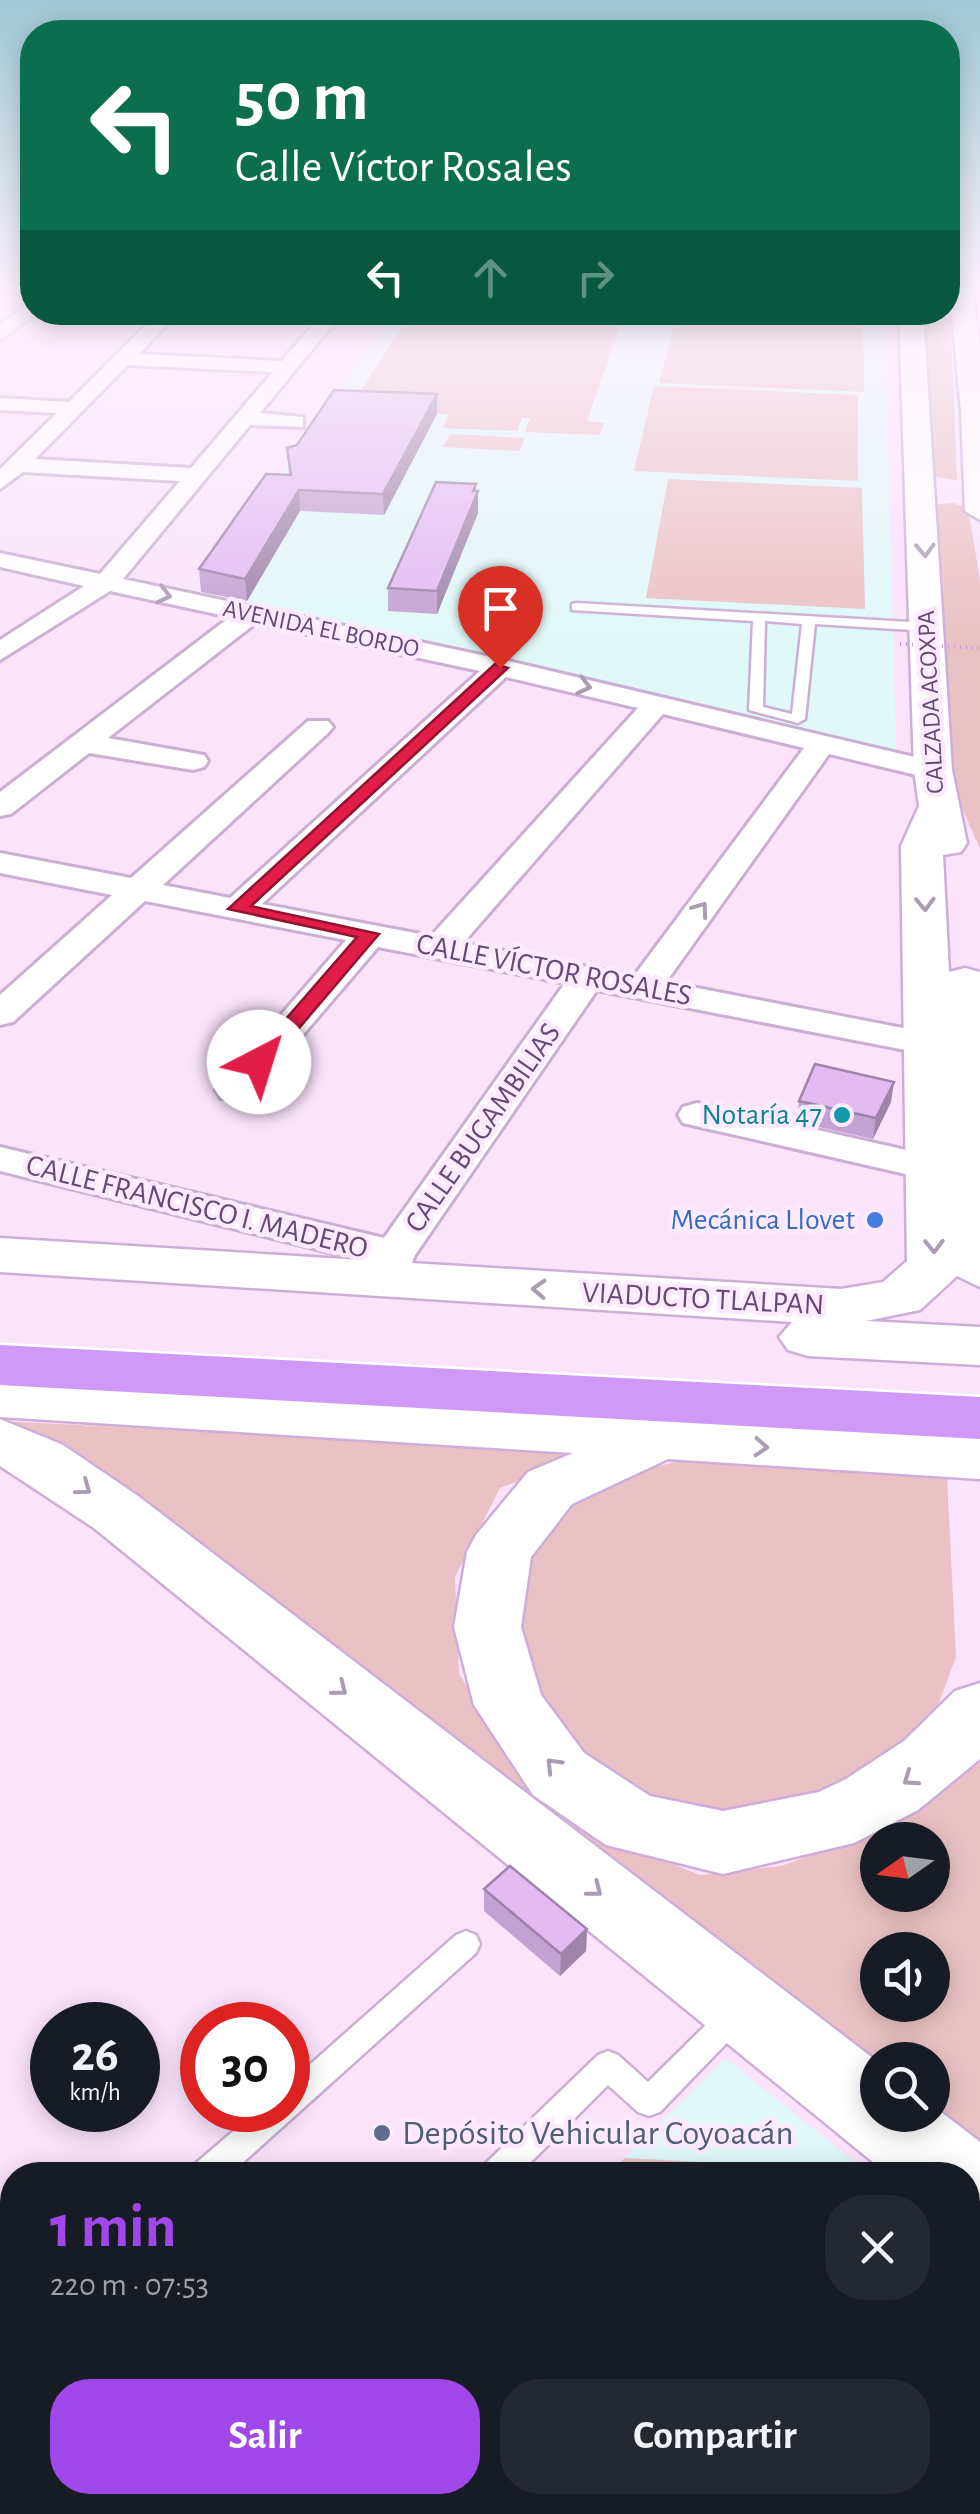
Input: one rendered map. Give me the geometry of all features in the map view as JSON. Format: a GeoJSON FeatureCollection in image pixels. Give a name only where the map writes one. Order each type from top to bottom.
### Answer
{"type":"FeatureCollection","features":[{"type":"Feature","properties":{"kind":"highway"},"geometry":{"type":"LineString","coordinates":[[0,1330],[980,1382]]}},
{"type":"Feature","properties":{"kind":"highway"},"geometry":{"type":"LineString","coordinates":[[0,1366],[980,1418]]}},
{"type":"Feature","properties":{"kind":"main road","name":"CALZADA ACOXPA"},"geometry":{"type":"LineString","coordinates":[[917,404],[922,490],[914,636],[935,790],[956,878],[980,1268]]}},
{"type":"Feature","properties":{"kind":"main road"},"geometry":{"type":"LineString","coordinates":[[922,490],[951,496],[979,486],[978,411]]}},
{"type":"Feature","properties":{"kind":"main road","name":"VIADUCTO TLALPAN"},"geometry":{"type":"LineString","coordinates":[[10,1255],[390,1268],[841,1307],[882,1302],[915,1288],[935,1266],[922,846],[935,790]]}},
{"type":"Feature","properties":{"kind":"main road"},"geometry":{"type":"LineString","coordinates":[[10,1255],[302,1314],[980,1346]]}},
{"type":"Feature","properties":{"kind":"main road"},"geometry":{"type":"LineString","coordinates":[[0,1397],[685,1443],[980,1458]]}},
{"type":"Feature","properties":{"kind":"main road"},"geometry":{"type":"LineString","coordinates":[[0,1440],[67,1476],[116,1512],[860,2100]]}},
{"type":"Feature","properties":{"kind":"main road"},"geometry":{"type":"LineString","coordinates":[[685,1443],[626,1452],[573,1474],[529,1507],[499,1549],[486,1606],[494,1668],[522,1728],[569,1782],[599,1807],[666,1838],[704,1844],[766,1842],[796,1834],[900,1786],[932,1763],[980,1712]]}},
{"type":"Feature","properties":{"kind":"main road"},"geometry":{"type":"LineString","coordinates":[[901,2132],[939,2162]]}},
{"type":"Feature","properties":{"kind":"street"},"geometry":{"type":"LineString","coordinates":[[6,404],[74,408]]}},
{"type":"Feature","properties":{"kind":"street"},"geometry":{"type":"LineString","coordinates":[[8,473],[78,404]]}},
{"type":"Feature","properties":{"kind":"street"},"geometry":{"type":"LineString","coordinates":[[0,652],[106,582],[257,404]]}},
{"type":"Feature","properties":{"kind":"street"},"geometry":{"type":"LineString","coordinates":[[246,418],[295,422]]}},
{"type":"Feature","properties":{"kind":"street"},"geometry":{"type":"LineString","coordinates":[[8,473],[196,475]]}},
{"type":"Feature","properties":{"kind":"street","name":"AVENIDA EL BORDO"},"geometry":{"type":"LineString","coordinates":[[0,560],[824,741],[935,790]]}},
{"type":"Feature","properties":{"kind":"street"},"geometry":{"type":"LineString","coordinates":[[0,808],[248,615]]}},
{"type":"Feature","properties":{"kind":"street"},"geometry":{"type":"LineString","coordinates":[[237,909],[500,668]]}},
{"type":"Feature","properties":{"kind":"street"},"geometry":{"type":"LineString","coordinates":[[440,948],[658,703]]}},
{"type":"Feature","properties":{"kind":"street"},"geometry":{"type":"LineString","coordinates":[[0,1014],[318,727]]}},
{"type":"Feature","properties":{"kind":"street"},"geometry":{"type":"LineString","coordinates":[[643,988],[824,741]]}},
{"type":"Feature","properties":{"kind":"street"},"geometry":{"type":"LineString","coordinates":[[84,743],[192,761]]}},
{"type":"Feature","properties":{"kind":"street","name":"CALLE VÍCTOR ROSALES"},"geometry":{"type":"LineString","coordinates":[[0,863],[931,1044]]}},
{"type":"Feature","properties":{"kind":"street"},"geometry":{"type":"LineString","coordinates":[[235,1090],[370,934]]}},
{"type":"Feature","properties":{"kind":"street","name":"CALLE BUGAMBILIAS"},"geometry":{"type":"LineString","coordinates":[[390,1268],[587,978]]}},
{"type":"Feature","properties":{"kind":"street"},"geometry":{"type":"LineString","coordinates":[[696,1115],[932,1168]]}},
{"type":"Feature","properties":{"kind":"street","name":"CALLE FRANCISCO I. MADERO"},"geometry":{"type":"LineString","coordinates":[[0,1160],[390,1268]]}},
{"type":"Feature","properties":{"kind":"lane"},"geometry":{"type":"LineString","coordinates":[[576,607],[809,620],[914,636]]}},
{"type":"Feature","properties":{"kind":"lane"},"geometry":{"type":"LineString","coordinates":[[759,617],[756,710],[798,720],[809,620]]}},
{"type":"Feature","properties":{"kind":"lane"},"geometry":{"type":"LineString","coordinates":[[310,2083],[466,1944]]}},
{"type":"Feature","properties":{"kind":"lane"},"geometry":{"type":"LineString","coordinates":[[509,2162],[608,2065],[649,2102],[743,2006]]}},
{"type":"Feature","properties":{"kind":"lane"},"geometry":{"type":"LineString","coordinates":[[221,2162],[255,2132]]}},
{"type":"Feature","properties":{"kind":"path"},"geometry":{"type":"LineString","coordinates":[[914,636],[980,648]]}},
{"type":"Feature","properties":{"kind":"shaded area"},"geometry":{"type":"Polygon","coordinates":[[[329,404],[887,404],[896,750],[196,598],[329,404]]]}},
{"type":"Feature","properties":{"kind":"shaded area"},"geometry":{"type":"Polygon","coordinates":[[[352,404],[593,404],[587,421],[604,423],[600,435],[525,432],[530,418],[522,418],[517,431],[443,428],[449,414],[349,409],[352,404]]]}},
{"type":"Feature","properties":{"kind":"shaded area"},"geometry":{"type":"Polygon","coordinates":[[[650,404],[858,404],[858,481],[634,471],[650,404]]]}},
{"type":"Feature","properties":{"kind":"shaded area"},"geometry":{"type":"Polygon","coordinates":[[[927,404],[954,404],[957,480],[930,476],[927,404]]]}},
{"type":"Feature","properties":{"kind":"shaded area"},"geometry":{"type":"Polygon","coordinates":[[[450,434],[525,438],[519,451],[443,447],[450,434]]]}},
{"type":"Feature","properties":{"kind":"shaded area"},"geometry":{"type":"Polygon","coordinates":[[[668,479],[862,488],[865,609],[646,598],[668,479]]]}},
{"type":"Feature","properties":{"kind":"shaded area"},"geometry":{"type":"Polygon","coordinates":[[[953,503],[968,508],[980,580],[980,849],[944,767],[932,505],[953,503]]]}},
{"type":"Feature","properties":{"kind":"shaded area"},"geometry":{"type":"Polygon","coordinates":[[[0,1421],[599,1451],[500,1488],[455,1577],[459,1673],[501,1748],[617,1842],[700,1875],[781,1866],[860,1837],[860,1912],[950,1912],[950,1822],[898,1822],[980,1763],[980,2142],[950,2116],[950,2042],[860,2042],[860,2047],[70,1454],[0,1421]]]}},
{"type":"Feature","properties":{"kind":"shaded area"},"geometry":{"type":"Polygon","coordinates":[[[688,1458],[947,1476],[956,1657],[934,1716],[840,1793],[726,1823],[616,1792],[550,1725],[520,1649],[519,1573],[547,1519],[597,1484],[688,1458]]]}},
{"type":"Feature","properties":{"kind":"shaded area"},"geometry":{"type":"Polygon","coordinates":[[[725,2058],[855,2162],[621,2162],[725,2058]]]}},
{"type":"Feature","properties":{"kind":"shaded area"},"geometry":{"type":"Polygon","coordinates":[[[625,2158],[699,2162],[621,2162],[625,2158]]]}},
{"type":"Feature","properties":{"kind":"building"},"geometry":{"type":"Polygon","coordinates":[[[324,404],[431,404],[383,494],[299,490],[245,579],[199,569],[266,474],[291,475],[287,448],[297,445],[324,404]]]}},
{"type":"Feature","properties":{"kind":"building"},"geometry":{"type":"Polygon","coordinates":[[[436,482],[476,484],[473,491],[478,491],[437,591],[388,588],[436,482]]]}},
{"type":"Feature","properties":{"kind":"building"},"geometry":{"type":"Polygon","coordinates":[[[815,1064],[894,1082],[876,1118],[799,1101],[815,1064]]]}},
{"type":"Feature","properties":{"kind":"building"},"geometry":{"type":"Polygon","coordinates":[[[510,1866],[587,1929],[561,1954],[484,1889],[510,1866]]]}},
{"type":"Feature","properties":{"kind":"place","name":"Notaría 47"},"geometry":{"type":"Point","coordinates":[842,1115]}},
{"type":"Feature","properties":{"kind":"place","name":"Mecánica Llovet"},"geometry":{"type":"Point","coordinates":[875,1220]}},
{"type":"Feature","properties":{"kind":"place","name":"Depósito Vehicular Coyoacán"},"geometry":{"type":"Point","coordinates":[382,2133]}},
{"type":"Feature","properties":{"kind":"route"},"geometry":{"type":"LineString","coordinates":[[259,1062],[370,934],[237,909],[500,668]]}}]}
